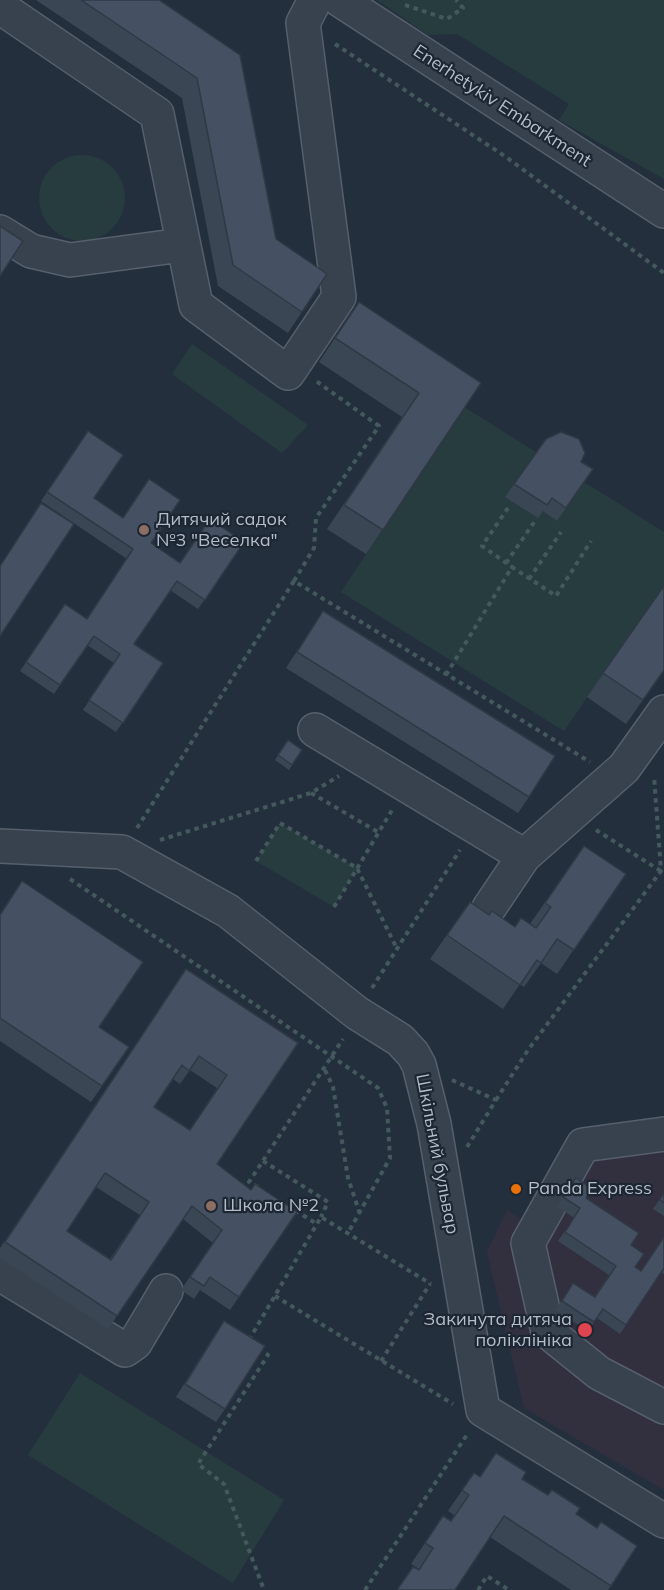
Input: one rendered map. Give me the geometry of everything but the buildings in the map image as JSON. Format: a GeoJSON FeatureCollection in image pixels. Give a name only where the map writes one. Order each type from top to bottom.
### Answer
{"type":"FeatureCollection","features":[{"type":"Feature","properties":{"kind":"street","name":"Enerhetykiv Embarkment"},"geometry":{"type":"LineString","coordinates":[[340,0],[664,211]]}},
{"type":"Feature","properties":{"kind":"street"},"geometry":{"type":"LineString","coordinates":[[0,7],[157,114],[196,305],[288,373],[339,297],[309,11]]}},
{"type":"Feature","properties":{"kind":"street"},"geometry":{"type":"LineString","coordinates":[[0,231],[31,251],[70,260],[182,245]]}},
{"type":"Feature","properties":{"kind":"street"},"geometry":{"type":"LineString","coordinates":[[489,908],[524,856],[624,768],[658,721]]}},
{"type":"Feature","properties":{"kind":"street"},"geometry":{"type":"LineString","coordinates":[[315,730],[524,856]]}},
{"type":"Feature","properties":{"kind":"street","name":"Шкільний бульвар"},"geometry":{"type":"LineString","coordinates":[[0,846],[122,852],[228,911],[357,1012],[400,1040],[413,1054],[419,1065],[434,1124],[483,1410]]}},
{"type":"Feature","properties":{"kind":"street"},"geometry":{"type":"LineString","coordinates":[[664,1134],[583,1145],[528,1243],[548,1332],[599,1373],[664,1407]]}},
{"type":"Feature","properties":{"kind":"street"},"geometry":{"type":"LineString","coordinates":[[0,1274],[125,1350],[135,1343],[166,1291]]}},
{"type":"Feature","properties":{"kind":"street"},"geometry":{"type":"LineString","coordinates":[[483,1410],[664,1521]]}},
{"type":"Feature","properties":{"kind":"path"},"geometry":{"type":"LineString","coordinates":[[401,3],[447,19],[463,8],[456,0]]}},
{"type":"Feature","properties":{"kind":"path"},"geometry":{"type":"LineString","coordinates":[[309,11],[664,273]]}},
{"type":"Feature","properties":{"kind":"path"},"geometry":{"type":"LineString","coordinates":[[122,852],[314,548],[316,518],[379,426],[314,380],[298,355]]}},
{"type":"Feature","properties":{"kind":"path"},"geometry":{"type":"LineString","coordinates":[[508,508],[482,546],[556,596],[591,541]]}},
{"type":"Feature","properties":{"kind":"path"},"geometry":{"type":"LineString","coordinates":[[506,562],[535,521]]}},
{"type":"Feature","properties":{"kind":"path"},"geometry":{"type":"LineString","coordinates":[[529,579],[561,532]]}},
{"type":"Feature","properties":{"kind":"path"},"geometry":{"type":"LineString","coordinates":[[446,675],[512,567]]}},
{"type":"Feature","properties":{"kind":"path"},"geometry":{"type":"LineString","coordinates":[[294,580],[614,776]]}},
{"type":"Feature","properties":{"kind":"path"},"geometry":{"type":"LineString","coordinates":[[496,1100],[528,1050],[663,870],[658,721]]}},
{"type":"Feature","properties":{"kind":"path"},"geometry":{"type":"LineString","coordinates":[[122,852],[311,793],[365,760]]}},
{"type":"Feature","properties":{"kind":"path"},"geometry":{"type":"LineString","coordinates":[[334,907],[406,785]]}},
{"type":"Feature","properties":{"kind":"path"},"geometry":{"type":"LineString","coordinates":[[311,793],[378,832]]}},
{"type":"Feature","properties":{"kind":"path"},"geometry":{"type":"LineString","coordinates":[[572,816],[663,870]]}},
{"type":"Feature","properties":{"kind":"path"},"geometry":{"type":"LineString","coordinates":[[256,861],[280,823],[357,868],[397,948]]}},
{"type":"Feature","properties":{"kind":"path"},"geometry":{"type":"LineString","coordinates":[[259,1188],[249,1182],[333,1058],[357,1012],[475,827]]}},
{"type":"Feature","properties":{"kind":"path"},"geometry":{"type":"LineString","coordinates":[[69,878],[378,1088],[387,1108],[390,1158],[348,1233]]}},
{"type":"Feature","properties":{"kind":"path"},"geometry":{"type":"LineString","coordinates":[[325,1070],[333,1087],[348,1179],[359,1212]]}},
{"type":"Feature","properties":{"kind":"path"},"geometry":{"type":"LineString","coordinates":[[263,1161],[328,1202],[249,1340],[268,1354],[198,1464],[224,1484],[264,1590]]}},
{"type":"Feature","properties":{"kind":"path"},"geometry":{"type":"LineString","coordinates":[[278,1200],[317,1224]]}},
{"type":"Feature","properties":{"kind":"path"},"geometry":{"type":"LineString","coordinates":[[321,1217],[466,1306]]}},
{"type":"Feature","properties":{"kind":"path"},"geometry":{"type":"LineString","coordinates":[[381,1361],[430,1284]]}},
{"type":"Feature","properties":{"kind":"path"},"geometry":{"type":"LineString","coordinates":[[275,1296],[452,1404],[483,1410],[365,1590]]}},
{"type":"Feature","properties":{"kind":"path"},"geometry":{"type":"LineString","coordinates":[[478,1590],[487,1576],[509,1590]]}},
{"type":"Feature","properties":{"kind":"shaded area","name":"Закинута дитяча поліклініка"},"geometry":{"type":"Polygon","coordinates":[[[664,1124],[664,1490],[524,1408],[487,1252],[507,1210],[525,1222],[573,1151],[664,1124]]]}},
{"type":"Feature","properties":{"kind":"green space"},"geometry":{"type":"Polygon","coordinates":[[[377,0],[664,0],[664,179],[559,120],[569,104],[457,34],[428,35],[377,0]]]}},
{"type":"Feature","properties":{"kind":"green space"},"geometry":{"type":"Polygon","coordinates":[[[82,155],[99,158],[113,167],[122,181],[125,198],[122,215],[113,229],[99,238],[82,241],[65,238],[51,229],[42,215],[39,198],[42,181],[51,167],[65,158],[82,155]]]}},
{"type":"Feature","properties":{"kind":"green space"},"geometry":{"type":"Polygon","coordinates":[[[192,344],[308,425],[282,453],[172,374],[192,344]]]}},
{"type":"Feature","properties":{"kind":"green space"},"geometry":{"type":"Polygon","coordinates":[[[464,407],[664,532],[664,586],[564,731],[341,592],[464,407]]]}},
{"type":"Feature","properties":{"kind":"green space"},"geometry":{"type":"Polygon","coordinates":[[[280,823],[357,868],[334,907],[256,861],[280,823]]]}},
{"type":"Feature","properties":{"kind":"green space"},"geometry":{"type":"Polygon","coordinates":[[[80,1373],[284,1500],[233,1583],[28,1455],[80,1373]]]}},
{"type":"Feature","properties":{"kind":"place","name":"Дитячий садок №3 \"Веселка\""},"geometry":{"type":"Point","coordinates":[144,530]}},
{"type":"Feature","properties":{"kind":"place","name":"Panda Express"},"geometry":{"type":"Point","coordinates":[516,1189]}},
{"type":"Feature","properties":{"kind":"place","name":"Школа №2"},"geometry":{"type":"Point","coordinates":[211,1206]}},
{"type":"Feature","properties":{"kind":"place","name":"Закинута дитяча поліклініка"},"geometry":{"type":"Point","coordinates":[585,1330]}}]}
